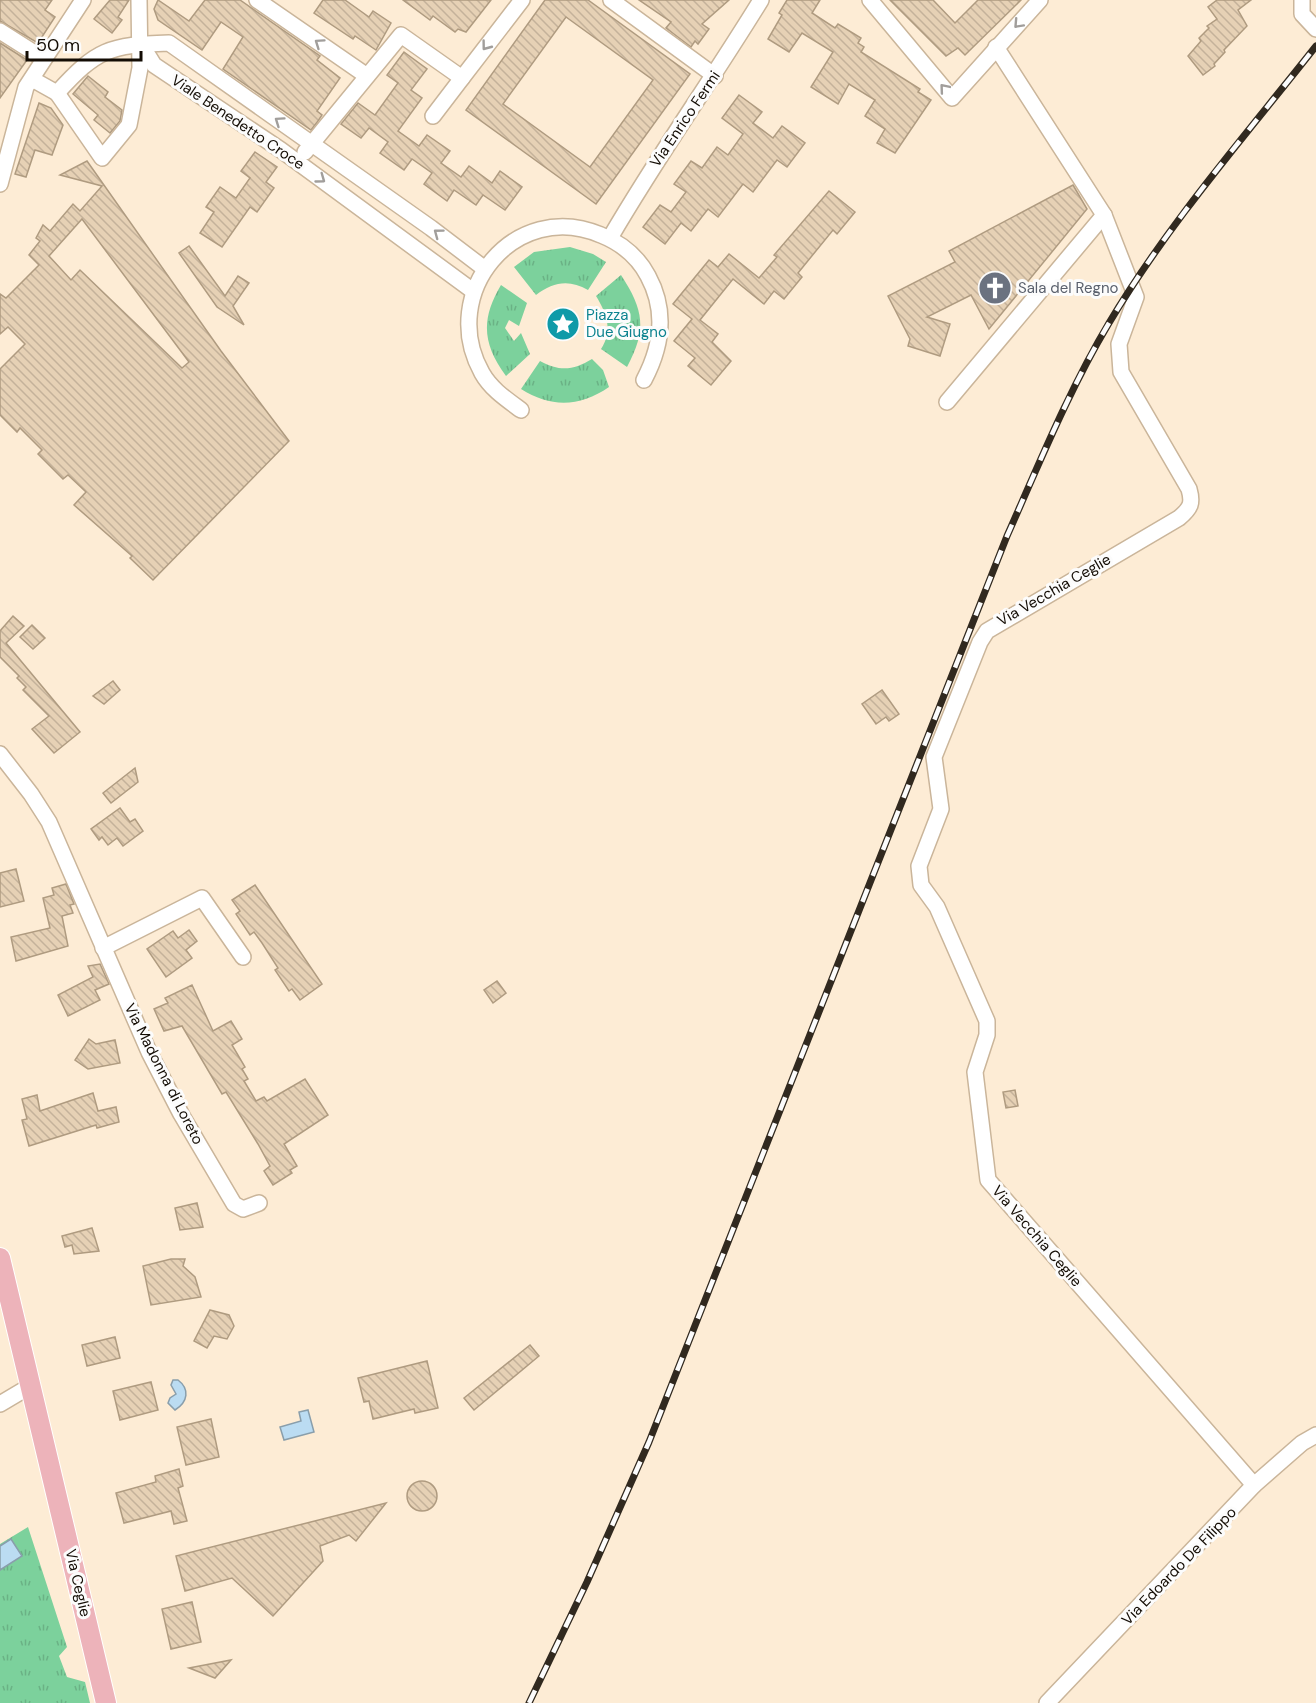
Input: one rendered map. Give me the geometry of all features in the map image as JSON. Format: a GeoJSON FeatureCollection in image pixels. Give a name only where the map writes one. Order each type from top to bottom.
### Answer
{"type":"FeatureCollection","features":[{"type":"Feature","properties":{"kind":"main road"},"geometry":{"type":"LineString","coordinates":[[0,1258],[32,1385]]}},
{"type":"Feature","properties":{"kind":"main road","name":"Via Ceglie"},"geometry":{"type":"LineString","coordinates":[[32,1385],[106,1703]]}},
{"type":"Feature","properties":{"kind":"street"},"geometry":{"type":"LineString","coordinates":[[0,183],[3,161],[27,87],[83,0]]}},
{"type":"Feature","properties":{"kind":"street"},"geometry":{"type":"LineString","coordinates":[[32,79],[57,93],[102,158],[129,125],[140,68],[140,0]]}},
{"type":"Feature","properties":{"kind":"street"},"geometry":{"type":"LineString","coordinates":[[257,0],[367,76]]}},
{"type":"Feature","properties":{"kind":"street"},"geometry":{"type":"LineString","coordinates":[[433,116],[522,0]]}},
{"type":"Feature","properties":{"kind":"street"},"geometry":{"type":"LineString","coordinates":[[611,0],[714,76]]}},
{"type":"Feature","properties":{"kind":"street","name":"Via Enrico Fermi"},"geometry":{"type":"LineString","coordinates":[[610,238],[640,186],[714,76],[761,0]]}},
{"type":"Feature","properties":{"kind":"street"},"geometry":{"type":"LineString","coordinates":[[870,0],[952,98],[1040,0]]}},
{"type":"Feature","properties":{"kind":"street"},"geometry":{"type":"LineString","coordinates":[[1302,0],[1300,9],[1302,14],[1316,29]]}},
{"type":"Feature","properties":{"kind":"street"},"geometry":{"type":"LineString","coordinates":[[0,31],[44,59]]}},
{"type":"Feature","properties":{"kind":"street"},"geometry":{"type":"LineString","coordinates":[[297,162],[401,35],[462,78]]}},
{"type":"Feature","properties":{"kind":"street","name":"Viale Benedetto Croce"},"geometry":{"type":"LineString","coordinates":[[473,291],[297,162],[154,65],[141,44],[169,43],[485,269]]}},
{"type":"Feature","properties":{"kind":"street"},"geometry":{"type":"LineString","coordinates":[[57,93],[84,63],[117,46],[141,44]]}},
{"type":"Feature","properties":{"kind":"street","name":"Via Vecchia Ceglie"},"geometry":{"type":"LineString","coordinates":[[996,47],[1104,215],[1136,297],[1119,344],[1121,372],[1189,489],[1192,501],[1189,510],[1179,518],[987,631],[980,642],[934,757],[941,809],[921,856],[919,877],[937,907],[987,1021],[987,1035],[975,1072],[988,1179],[1254,1485]]}},
{"type":"Feature","properties":{"kind":"street"},"geometry":{"type":"LineString","coordinates":[[946,402],[1104,215]]}},
{"type":"Feature","properties":{"kind":"street"},"geometry":{"type":"LineString","coordinates":[[521,410],[501,396],[483,375],[473,354],[468,316],[473,291],[485,269],[504,248],[538,230],[575,227],[610,238],[629,251],[644,268],[658,300],[661,321],[659,344],[644,380]]}},
{"type":"Feature","properties":{"kind":"street","name":"Via Madonna di Loreto"},"geometry":{"type":"LineString","coordinates":[[0,754],[49,822],[149,1052],[181,1114],[234,1204],[243,1209],[259,1203]]}},
{"type":"Feature","properties":{"kind":"street"},"geometry":{"type":"LineString","coordinates":[[102,948],[202,898],[243,957]]}},
{"type":"Feature","properties":{"kind":"street"},"geometry":{"type":"LineString","coordinates":[[0,1404],[32,1385]]}},
{"type":"Feature","properties":{"kind":"street","name":"Via Edoardo De Filippo"},"geometry":{"type":"LineString","coordinates":[[1047,1703],[1254,1485],[1302,1443],[1316,1435]]}},
{"type":"Feature","properties":{"kind":"green space"},"geometry":{"type":"Polygon","coordinates":[[[570,247],[593,254],[606,262],[588,290],[568,283],[549,287],[536,295],[514,267],[534,252],[570,247]]]}},
{"type":"Feature","properties":{"kind":"green space"},"geometry":{"type":"Polygon","coordinates":[[[621,275],[629,287],[640,320],[638,342],[627,367],[601,349],[608,329],[603,309],[596,296],[621,275]]]}},
{"type":"Feature","properties":{"kind":"green space"},"geometry":{"type":"Polygon","coordinates":[[[501,285],[527,303],[519,326],[509,320],[505,328],[514,341],[521,333],[530,354],[506,376],[492,353],[487,331],[490,309],[501,285]]]}},
{"type":"Feature","properties":{"kind":"green space"},"geometry":{"type":"Polygon","coordinates":[[[592,359],[603,370],[609,387],[598,394],[565,403],[543,400],[521,389],[540,361],[554,367],[567,368],[579,366],[592,359]]]}},
{"type":"Feature","properties":{"kind":"green space"},"geometry":{"type":"Polygon","coordinates":[[[28,1527],[67,1647],[59,1656],[67,1677],[85,1682],[90,1703],[0,1703],[0,1544],[28,1527]]]}},
{"type":"Feature","properties":{"kind":"water"},"geometry":{"type":"Polygon","coordinates":[[[173,1380],[178,1380],[186,1391],[183,1403],[175,1410],[168,1403],[170,1398],[176,1394],[171,1385],[173,1380]]]}},
{"type":"Feature","properties":{"kind":"water"},"geometry":{"type":"Polygon","coordinates":[[[308,1410],[314,1432],[284,1440],[280,1427],[301,1421],[299,1412],[308,1410]]]}},
{"type":"Feature","properties":{"kind":"water"},"geometry":{"type":"Polygon","coordinates":[[[11,1539],[22,1556],[0,1570],[0,1546],[11,1539]]]}},
{"type":"Feature","properties":{"kind":"building"},"geometry":{"type":"Polygon","coordinates":[[[0,0],[52,0],[45,10],[55,17],[38,43],[0,21],[0,0]]]}},
{"type":"Feature","properties":{"kind":"building"},"geometry":{"type":"Polygon","coordinates":[[[110,0],[129,0],[118,17],[122,20],[112,33],[94,19],[110,0]]]}},
{"type":"Feature","properties":{"kind":"building"},"geometry":{"type":"Polygon","coordinates":[[[158,0],[189,21],[205,0],[240,0],[320,56],[317,60],[340,78],[317,111],[322,115],[311,130],[223,69],[243,37],[221,22],[202,50],[158,20],[154,9],[158,0]]]}},
{"type":"Feature","properties":{"kind":"building"},"geometry":{"type":"Polygon","coordinates":[[[323,0],[345,0],[369,17],[373,11],[391,23],[376,50],[355,36],[353,39],[314,13],[323,0]]]}},
{"type":"Feature","properties":{"kind":"building"},"geometry":{"type":"Polygon","coordinates":[[[403,0],[491,0],[466,32],[458,29],[455,32],[433,16],[430,20],[403,0]]]}},
{"type":"Feature","properties":{"kind":"building"},"geometry":{"type":"Polygon","coordinates":[[[545,0],[588,0],[690,74],[596,204],[466,110],[545,0]],[[566,17],[503,104],[590,167],[653,80],[566,17]]]}},
{"type":"Feature","properties":{"kind":"building"},"geometry":{"type":"Polygon","coordinates":[[[639,0],[729,0],[702,24],[709,29],[698,44],[695,41],[691,47],[666,28],[671,22],[639,0]]]}},
{"type":"Feature","properties":{"kind":"building"},"geometry":{"type":"Polygon","coordinates":[[[787,0],[820,0],[812,13],[835,28],[838,24],[861,38],[858,43],[864,47],[861,52],[920,89],[918,92],[931,100],[895,153],[877,143],[885,129],[865,116],[875,100],[849,84],[838,104],[811,87],[833,52],[802,33],[789,52],[768,39],[782,15],[779,13],[787,0]]]}},
{"type":"Feature","properties":{"kind":"building"},"geometry":{"type":"Polygon","coordinates":[[[890,0],[933,0],[955,23],[978,0],[1021,0],[965,55],[958,48],[946,56],[890,0]]]}},
{"type":"Feature","properties":{"kind":"building"},"geometry":{"type":"Polygon","coordinates":[[[1217,0],[1251,0],[1238,10],[1247,26],[1224,50],[1225,52],[1214,64],[1215,66],[1203,75],[1188,56],[1201,41],[1199,38],[1209,28],[1207,26],[1217,19],[1208,7],[1217,0]]]}},
{"type":"Feature","properties":{"kind":"building"},"geometry":{"type":"Polygon","coordinates":[[[0,43],[27,60],[0,98],[0,43]]]}},
{"type":"Feature","properties":{"kind":"building"},"geometry":{"type":"Polygon","coordinates":[[[404,52],[427,69],[411,90],[422,98],[398,131],[419,146],[427,135],[450,151],[441,163],[461,177],[469,166],[492,183],[500,171],[522,187],[505,210],[483,195],[476,205],[454,190],[447,201],[424,184],[432,173],[412,159],[404,170],[380,153],[388,142],[369,128],[361,138],[341,124],[358,103],[375,115],[398,83],[387,75],[404,52]]]}},
{"type":"Feature","properties":{"kind":"building"},"geometry":{"type":"Polygon","coordinates":[[[88,76],[108,92],[105,97],[122,110],[120,121],[110,133],[94,120],[98,115],[73,94],[88,76]]]}},
{"type":"Feature","properties":{"kind":"building"},"geometry":{"type":"Polygon","coordinates":[[[739,95],[762,112],[753,123],[773,138],[782,126],[805,143],[787,167],[777,160],[753,192],[743,184],[718,217],[708,209],[691,231],[681,223],[665,244],[643,227],[660,205],[671,212],[686,192],[674,184],[691,161],[702,168],[717,147],[728,155],[743,134],[722,118],[739,95]]]}},
{"type":"Feature","properties":{"kind":"building"},"geometry":{"type":"Polygon","coordinates":[[[39,103],[51,108],[63,125],[52,155],[35,150],[26,177],[15,174],[39,103]]]}},
{"type":"Feature","properties":{"kind":"building"},"geometry":{"type":"Polygon","coordinates":[[[255,152],[277,167],[266,182],[274,188],[257,212],[250,207],[222,247],[200,233],[214,212],[206,207],[220,187],[236,198],[250,178],[241,171],[255,152]]]}},
{"type":"Feature","properties":{"kind":"building"},"geometry":{"type":"Polygon","coordinates":[[[87,161],[221,351],[289,441],[153,580],[130,558],[132,556],[74,505],[86,492],[68,475],[63,479],[38,454],[42,450],[20,428],[17,432],[0,415],[0,369],[25,344],[8,327],[0,334],[0,294],[6,298],[39,265],[29,255],[40,241],[36,238],[43,225],[50,231],[73,204],[80,211],[102,186],[60,175],[87,161]],[[82,219],[49,256],[71,280],[80,270],[182,368],[189,362],[82,219]]]}},
{"type":"Feature","properties":{"kind":"building","name":"Sala del Regno"},"geometry":{"type":"Polygon","coordinates":[[[1073,185],[1087,209],[989,329],[971,295],[927,317],[950,324],[940,356],[908,346],[910,339],[888,296],[955,262],[949,251],[1073,185]]]}},
{"type":"Feature","properties":{"kind":"building"},"geometry":{"type":"Polygon","coordinates":[[[829,191],[855,212],[837,234],[833,230],[798,273],[802,277],[784,299],[774,291],[764,304],[733,279],[700,320],[718,334],[712,342],[731,361],[711,385],[688,366],[695,358],[674,341],[692,319],[673,304],[709,260],[718,267],[729,254],[759,278],[777,257],[774,255],[829,191]]]}},
{"type":"Feature","properties":{"kind":"building"},"geometry":{"type":"Polygon","coordinates":[[[189,246],[225,296],[238,276],[249,283],[233,306],[244,325],[217,307],[179,253],[189,246]]]}},
{"type":"Feature","properties":{"kind":"building"},"geometry":{"type":"Polygon","coordinates":[[[13,616],[24,626],[6,643],[80,732],[54,753],[32,729],[49,716],[23,690],[26,687],[17,678],[19,676],[0,657],[0,631],[13,616]]]}},
{"type":"Feature","properties":{"kind":"building"},"geometry":{"type":"Polygon","coordinates":[[[32,625],[45,638],[33,649],[20,637],[32,625]]]}},
{"type":"Feature","properties":{"kind":"building"},"geometry":{"type":"Polygon","coordinates":[[[113,681],[120,690],[104,704],[93,696],[113,681]]]}},
{"type":"Feature","properties":{"kind":"building"},"geometry":{"type":"Polygon","coordinates":[[[882,690],[899,714],[889,721],[886,717],[876,724],[862,704],[882,690]]]}},
{"type":"Feature","properties":{"kind":"building"},"geometry":{"type":"Polygon","coordinates":[[[135,768],[138,782],[111,803],[103,793],[135,768]]]}},
{"type":"Feature","properties":{"kind":"building"},"geometry":{"type":"Polygon","coordinates":[[[120,808],[130,822],[135,819],[143,831],[123,846],[117,838],[108,845],[102,837],[99,840],[91,829],[120,808]]]}},
{"type":"Feature","properties":{"kind":"building"},"geometry":{"type":"Polygon","coordinates":[[[16,869],[24,901],[0,907],[0,873],[16,869]]]}},
{"type":"Feature","properties":{"kind":"building"},"geometry":{"type":"Polygon","coordinates":[[[66,884],[74,904],[70,905],[73,913],[62,916],[68,946],[16,961],[11,937],[50,928],[43,898],[54,895],[52,888],[66,884]]]}},
{"type":"Feature","properties":{"kind":"building"},"geometry":{"type":"Polygon","coordinates":[[[255,885],[322,984],[300,1000],[292,989],[289,991],[275,970],[278,968],[254,932],[250,935],[236,914],[240,911],[232,900],[255,885]]]}},
{"type":"Feature","properties":{"kind":"building"},"geometry":{"type":"Polygon","coordinates":[[[189,930],[197,941],[186,950],[192,958],[166,977],[147,949],[173,931],[178,938],[189,930]]]}},
{"type":"Feature","properties":{"kind":"building"},"geometry":{"type":"Polygon","coordinates":[[[100,964],[109,984],[95,990],[100,1000],[68,1016],[58,995],[93,977],[88,966],[100,964]]]}},
{"type":"Feature","properties":{"kind":"building"},"geometry":{"type":"Polygon","coordinates":[[[497,981],[506,993],[493,1003],[484,990],[497,981]]]}},
{"type":"Feature","properties":{"kind":"building"},"geometry":{"type":"Polygon","coordinates":[[[192,985],[213,1031],[231,1021],[242,1039],[232,1045],[245,1067],[242,1069],[248,1079],[244,1081],[256,1101],[264,1097],[267,1101],[305,1079],[328,1115],[284,1144],[297,1166],[290,1170],[292,1173],[273,1185],[264,1171],[270,1166],[258,1144],[226,1092],[222,1094],[182,1026],[164,1031],[154,1009],[168,1003],[165,998],[192,985]]]}},
{"type":"Feature","properties":{"kind":"building"},"geometry":{"type":"Polygon","coordinates":[[[89,1039],[96,1044],[115,1040],[120,1063],[88,1069],[75,1060],[89,1039]]]}},
{"type":"Feature","properties":{"kind":"building"},"geometry":{"type":"Polygon","coordinates":[[[1015,1090],[1018,1106],[1006,1108],[1003,1092],[1015,1090]]]}},
{"type":"Feature","properties":{"kind":"building"},"geometry":{"type":"Polygon","coordinates":[[[93,1093],[98,1111],[116,1107],[119,1122],[97,1128],[96,1125],[29,1146],[22,1120],[27,1119],[22,1099],[37,1095],[40,1111],[93,1093]]]}},
{"type":"Feature","properties":{"kind":"building"},"geometry":{"type":"Polygon","coordinates":[[[197,1203],[203,1227],[180,1230],[175,1208],[197,1203]]]}},
{"type":"Feature","properties":{"kind":"building"},"geometry":{"type":"Polygon","coordinates":[[[92,1228],[99,1251],[74,1254],[72,1245],[65,1247],[62,1236],[92,1228]]]}},
{"type":"Feature","properties":{"kind":"building"},"geometry":{"type":"Polygon","coordinates":[[[171,1259],[185,1259],[183,1266],[195,1277],[201,1297],[151,1305],[143,1266],[171,1259]]]}},
{"type":"Feature","properties":{"kind":"building"},"geometry":{"type":"Polygon","coordinates":[[[210,1310],[229,1315],[234,1326],[227,1339],[214,1336],[207,1348],[194,1341],[210,1310]]]}},
{"type":"Feature","properties":{"kind":"building"},"geometry":{"type":"Polygon","coordinates":[[[115,1337],[120,1358],[87,1366],[82,1345],[115,1337]]]}},
{"type":"Feature","properties":{"kind":"building"},"geometry":{"type":"Polygon","coordinates":[[[530,1345],[539,1356],[474,1410],[464,1398],[530,1345]]]}},
{"type":"Feature","properties":{"kind":"building"},"geometry":{"type":"Polygon","coordinates":[[[427,1361],[438,1408],[415,1413],[414,1409],[373,1419],[369,1401],[364,1402],[358,1378],[427,1361]]]}},
{"type":"Feature","properties":{"kind":"building"},"geometry":{"type":"Polygon","coordinates":[[[151,1382],[158,1410],[120,1420],[113,1391],[151,1382]]]}},
{"type":"Feature","properties":{"kind":"building"},"geometry":{"type":"Polygon","coordinates":[[[211,1419],[219,1457],[186,1465],[177,1427],[211,1419]]]}},
{"type":"Feature","properties":{"kind":"building"},"geometry":{"type":"Polygon","coordinates":[[[179,1469],[183,1486],[178,1488],[187,1521],[174,1524],[171,1511],[124,1523],[116,1493],[156,1482],[155,1476],[179,1469]]]}},
{"type":"Feature","properties":{"kind":"building"},"geometry":{"type":"Polygon","coordinates":[[[422,1481],[433,1485],[437,1496],[433,1507],[422,1511],[411,1507],[407,1496],[411,1485],[422,1481]]]}},
{"type":"Feature","properties":{"kind":"building"},"geometry":{"type":"Polygon","coordinates":[[[386,1503],[356,1541],[349,1535],[320,1546],[323,1561],[273,1616],[232,1578],[185,1591],[176,1556],[386,1503]]]}},
{"type":"Feature","properties":{"kind":"building"},"geometry":{"type":"Polygon","coordinates":[[[192,1602],[201,1642],[171,1649],[162,1609],[192,1602]]]}},
{"type":"Feature","properties":{"kind":"building"},"geometry":{"type":"Polygon","coordinates":[[[231,1660],[215,1678],[189,1668],[231,1660]]]}},
{"type":"Feature","properties":{"kind":"railway"},"geometry":{"type":"LineString","coordinates":[[529,1703],[587,1582],[649,1442],[1007,536],[1068,401],[1094,348],[1156,251],[1208,181],[1316,46]]}},
{"type":"Feature","properties":{"kind":"place","name":"Sala del Regno"},"geometry":{"type":"Point","coordinates":[995,288]}},
{"type":"Feature","properties":{"kind":"place","name":"Piazza Due Giugno"},"geometry":{"type":"Point","coordinates":[563,324]}}]}
